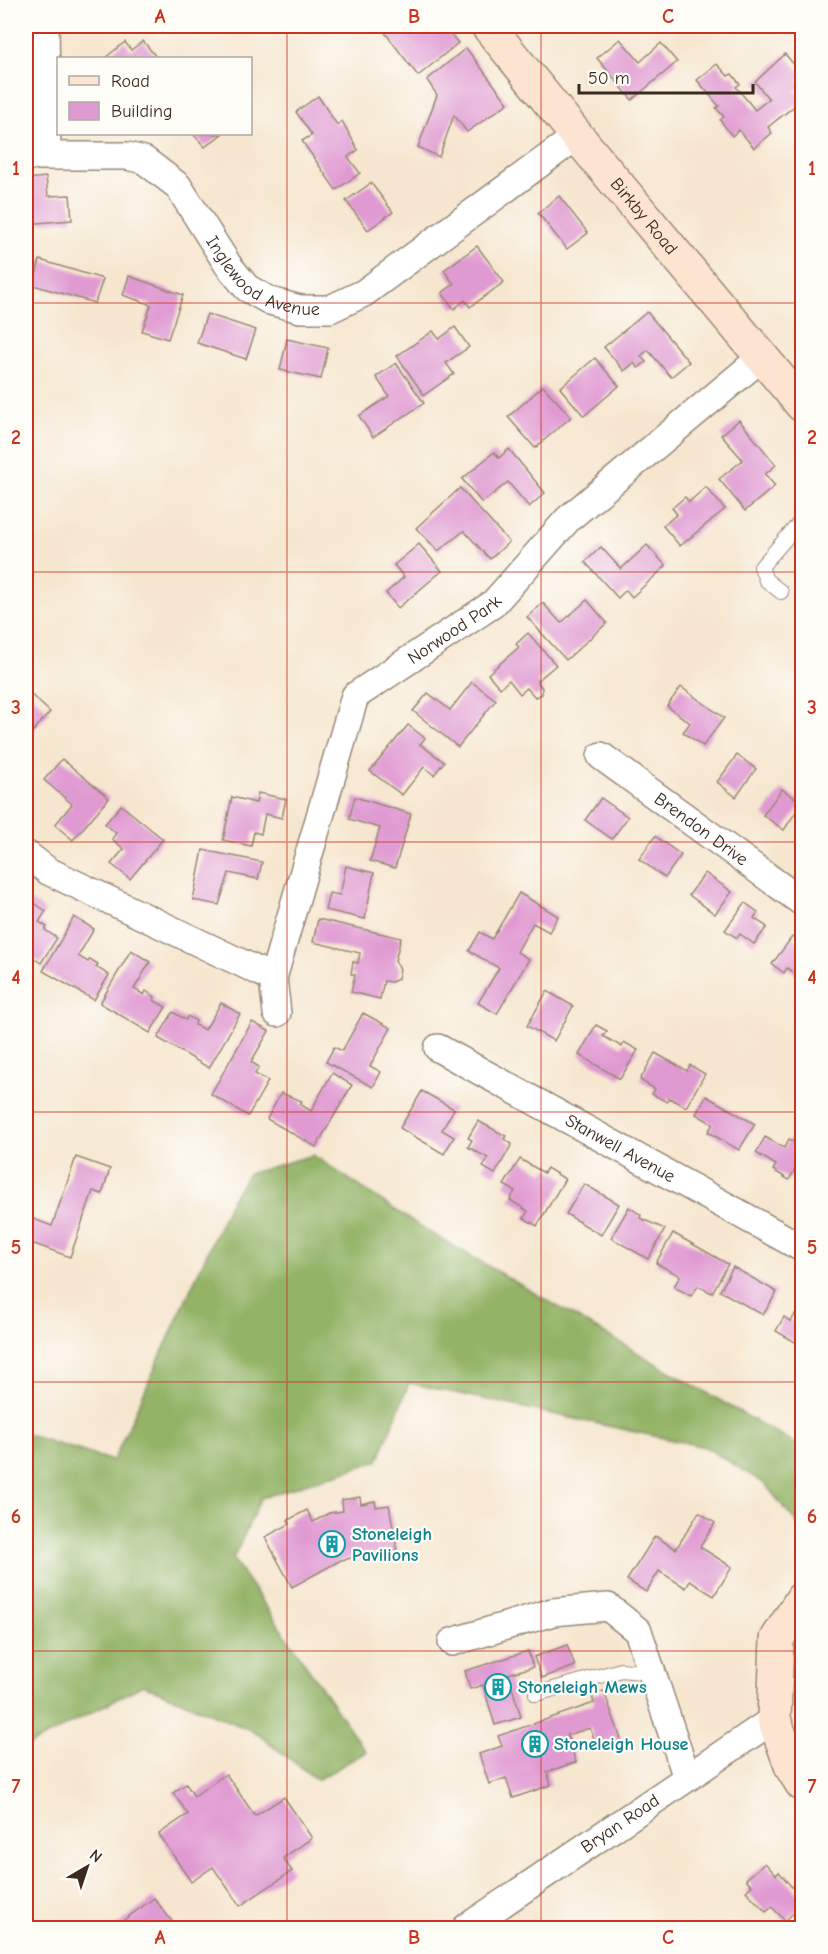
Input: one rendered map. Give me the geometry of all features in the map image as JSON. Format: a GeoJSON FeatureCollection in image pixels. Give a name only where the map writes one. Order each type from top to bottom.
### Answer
{"type":"FeatureCollection","features":[{"type":"Feature","properties":{"kind":"street","name":"Inglewood Avenue"},"geometry":{"type":"LineString","coordinates":[[45,26],[36,155],[127,156],[144,160],[178,186],[228,265],[247,288],[270,301],[300,309],[330,309],[364,293],[577,136]]}},
{"type":"Feature","properties":{"kind":"street","name":"Birkby Road"},"geometry":{"type":"LineString","coordinates":[[488,26],[802,405]]}},
{"type":"Feature","properties":{"kind":"street","name":"Norwood Park"},"geometry":{"type":"LineString","coordinates":[[277,1012],[273,978],[355,696],[493,604],[568,519],[762,357]]}},
{"type":"Feature","properties":{"kind":"street","name":"Brendon Drive"},"geometry":{"type":"LineString","coordinates":[[600,756],[802,902]]}},
{"type":"Feature","properties":{"kind":"street"},"geometry":{"type":"LineString","coordinates":[[26,854],[48,871],[273,978]]}},
{"type":"Feature","properties":{"kind":"street","name":"Stanwell Avenue"},"geometry":{"type":"LineString","coordinates":[[438,1048],[802,1248]]}},
{"type":"Feature","properties":{"kind":"street"},"geometry":{"type":"LineString","coordinates":[[802,1599],[777,1640],[774,1719],[792,1768],[802,1784]]}},
{"type":"Feature","properties":{"kind":"street"},"geometry":{"type":"LineString","coordinates":[[452,1642],[553,1612],[608,1607],[638,1631],[687,1778]]}},
{"type":"Feature","properties":{"kind":"street","name":"Bryan Road"},"geometry":{"type":"LineString","coordinates":[[465,1929],[774,1719]]}},
{"type":"Feature","properties":{"kind":"lane"},"geometry":{"type":"LineString","coordinates":[[781,592],[766,580],[761,567],[802,520]]}},
{"type":"Feature","properties":{"kind":"lane"},"geometry":{"type":"LineString","coordinates":[[536,1694],[621,1670],[651,1672]]}},
{"type":"Feature","properties":{"kind":"green space"},"geometry":{"type":"Polygon","coordinates":[[[313,1155],[424,1229],[802,1448],[802,1529],[764,1483],[705,1447],[409,1383],[378,1461],[261,1498],[233,1559],[366,1752],[317,1780],[255,1732],[143,1685],[26,1747],[26,1652],[30,1641],[26,1640],[26,1434],[113,1461],[231,1200],[248,1174],[313,1155]]]}},
{"type":"Feature","properties":{"kind":"building"},"geometry":{"type":"Polygon","coordinates":[[[380,26],[444,26],[458,43],[418,76],[380,26]]]}},
{"type":"Feature","properties":{"kind":"building"},"geometry":{"type":"Polygon","coordinates":[[[620,39],[640,62],[661,43],[677,62],[632,100],[597,58],[620,39]]]}},
{"type":"Feature","properties":{"kind":"building"},"geometry":{"type":"Polygon","coordinates":[[[143,41],[156,57],[106,57],[125,42],[131,50],[143,41]]]}},
{"type":"Feature","properties":{"kind":"building"},"geometry":{"type":"Polygon","coordinates":[[[466,48],[508,103],[467,132],[454,115],[439,157],[418,147],[437,95],[427,80],[466,48]]]}},
{"type":"Feature","properties":{"kind":"building"},"geometry":{"type":"Polygon","coordinates":[[[785,54],[802,74],[798,80],[802,86],[795,91],[802,100],[768,127],[772,133],[754,148],[739,130],[732,136],[720,120],[724,117],[716,108],[719,106],[697,80],[717,64],[728,76],[732,74],[740,84],[736,87],[755,110],[769,99],[755,82],[785,54]]]}},
{"type":"Feature","properties":{"kind":"building"},"geometry":{"type":"Polygon","coordinates":[[[318,96],[337,125],[342,121],[358,150],[348,157],[360,173],[336,190],[302,141],[312,135],[296,112],[318,96]]]}},
{"type":"Feature","properties":{"kind":"building"},"geometry":{"type":"Polygon","coordinates":[[[194,135],[221,135],[205,147],[194,135]]]}},
{"type":"Feature","properties":{"kind":"building"},"geometry":{"type":"Polygon","coordinates":[[[46,177],[48,196],[70,195],[72,220],[26,224],[26,179],[46,177]]]}},
{"type":"Feature","properties":{"kind":"building"},"geometry":{"type":"Polygon","coordinates":[[[371,183],[393,212],[368,230],[346,201],[371,183]]]}},
{"type":"Feature","properties":{"kind":"building"},"geometry":{"type":"Polygon","coordinates":[[[559,196],[588,233],[567,249],[538,213],[559,196]]]}},
{"type":"Feature","properties":{"kind":"building"},"geometry":{"type":"Polygon","coordinates":[[[477,246],[504,282],[470,307],[465,300],[454,309],[442,293],[454,284],[444,270],[477,246]]]}},
{"type":"Feature","properties":{"kind":"building"},"geometry":{"type":"Polygon","coordinates":[[[40,260],[103,279],[95,303],[33,285],[40,260]]]}},
{"type":"Feature","properties":{"kind":"building"},"geometry":{"type":"Polygon","coordinates":[[[129,276],[183,295],[168,339],[142,331],[151,305],[123,295],[129,276]]]}},
{"type":"Feature","properties":{"kind":"building"},"geometry":{"type":"Polygon","coordinates":[[[647,312],[689,362],[671,377],[648,350],[641,356],[646,362],[638,368],[634,363],[624,371],[604,347],[647,312]]]}},
{"type":"Feature","properties":{"kind":"building"},"geometry":{"type":"Polygon","coordinates":[[[207,314],[256,330],[246,359],[197,343],[207,314]]]}},
{"type":"Feature","properties":{"kind":"building"},"geometry":{"type":"Polygon","coordinates":[[[455,327],[469,347],[446,363],[454,374],[424,395],[397,356],[433,331],[439,339],[455,327]]]}},
{"type":"Feature","properties":{"kind":"building"},"geometry":{"type":"Polygon","coordinates":[[[287,339],[328,348],[321,379],[280,370],[287,339]]]}},
{"type":"Feature","properties":{"kind":"building"},"geometry":{"type":"Polygon","coordinates":[[[595,358],[619,386],[584,416],[560,388],[595,358]]]}},
{"type":"Feature","properties":{"kind":"building"},"geometry":{"type":"Polygon","coordinates":[[[396,363],[424,403],[373,437],[359,416],[389,396],[376,377],[396,363]]]}},
{"type":"Feature","properties":{"kind":"building"},"geometry":{"type":"Polygon","coordinates":[[[543,386],[571,417],[535,448],[508,417],[543,386]]]}},
{"type":"Feature","properties":{"kind":"building"},"geometry":{"type":"Polygon","coordinates":[[[739,420],[776,465],[765,474],[775,486],[745,511],[719,479],[743,460],[721,435],[739,420]]]}},
{"type":"Feature","properties":{"kind":"building"},"geometry":{"type":"Polygon","coordinates":[[[509,449],[545,493],[529,507],[508,482],[482,503],[462,479],[494,452],[499,458],[509,449]]]}},
{"type":"Feature","properties":{"kind":"building"},"geometry":{"type":"Polygon","coordinates":[[[706,487],[725,509],[680,546],[663,526],[677,514],[672,508],[685,497],[689,502],[706,487]]]}},
{"type":"Feature","properties":{"kind":"building"},"geometry":{"type":"Polygon","coordinates":[[[460,488],[509,542],[490,559],[464,531],[438,551],[416,528],[460,488]]]}},
{"type":"Feature","properties":{"kind":"building"},"geometry":{"type":"Polygon","coordinates":[[[419,544],[442,571],[398,608],[386,593],[404,577],[394,565],[419,544]]]}},
{"type":"Feature","properties":{"kind":"building"},"geometry":{"type":"Polygon","coordinates":[[[647,545],[666,566],[632,597],[626,590],[618,598],[585,562],[601,547],[621,569],[647,545]]]}},
{"type":"Feature","properties":{"kind":"building"},"geometry":{"type":"Polygon","coordinates":[[[587,600],[607,623],[566,660],[527,617],[543,603],[561,623],[587,600]]]}},
{"type":"Feature","properties":{"kind":"building"},"geometry":{"type":"Polygon","coordinates":[[[528,633],[556,665],[537,681],[542,688],[542,694],[535,697],[527,688],[520,694],[509,680],[500,688],[488,674],[519,647],[516,644],[528,633]]]}},
{"type":"Feature","properties":{"kind":"building"},"geometry":{"type":"Polygon","coordinates":[[[472,682],[496,700],[458,747],[413,711],[428,693],[450,710],[472,682]]]}},
{"type":"Feature","properties":{"kind":"building"},"geometry":{"type":"Polygon","coordinates":[[[681,687],[724,718],[703,746],[683,732],[690,723],[667,706],[681,687]]]}},
{"type":"Feature","properties":{"kind":"building"},"geometry":{"type":"Polygon","coordinates":[[[26,690],[50,712],[26,739],[26,690]]]}},
{"type":"Feature","properties":{"kind":"building"},"geometry":{"type":"Polygon","coordinates":[[[408,725],[425,738],[420,744],[444,762],[434,775],[424,767],[402,795],[370,771],[408,725]]]}},
{"type":"Feature","properties":{"kind":"building"},"geometry":{"type":"Polygon","coordinates":[[[737,755],[756,769],[736,797],[717,782],[737,755]]]}},
{"type":"Feature","properties":{"kind":"building"},"geometry":{"type":"Polygon","coordinates":[[[62,759],[109,798],[73,840],[55,825],[72,804],[44,780],[62,759]]]}},
{"type":"Feature","properties":{"kind":"building"},"geometry":{"type":"Polygon","coordinates":[[[782,789],[802,803],[784,830],[763,815],[782,789]]]}},
{"type":"Feature","properties":{"kind":"building"},"geometry":{"type":"Polygon","coordinates":[[[258,793],[286,799],[282,818],[265,814],[261,834],[254,832],[251,846],[223,840],[232,797],[256,803],[258,793]]]}},
{"type":"Feature","properties":{"kind":"building"},"geometry":{"type":"Polygon","coordinates":[[[355,797],[411,814],[395,868],[370,861],[380,828],[349,819],[355,797]]]}},
{"type":"Feature","properties":{"kind":"building"},"geometry":{"type":"Polygon","coordinates":[[[601,798],[628,817],[612,839],[585,820],[601,798]]]}},
{"type":"Feature","properties":{"kind":"building"},"geometry":{"type":"Polygon","coordinates":[[[121,805],[163,839],[130,879],[111,864],[124,849],[112,839],[116,833],[105,824],[121,805]]]}},
{"type":"Feature","properties":{"kind":"building"},"geometry":{"type":"Polygon","coordinates":[[[655,836],[681,855],[665,878],[639,859],[655,836]]]}},
{"type":"Feature","properties":{"kind":"building"},"geometry":{"type":"Polygon","coordinates":[[[203,850],[262,862],[258,879],[229,873],[219,905],[193,900],[203,850]]]}},
{"type":"Feature","properties":{"kind":"building"},"geometry":{"type":"Polygon","coordinates":[[[346,866],[374,873],[365,919],[325,910],[329,893],[340,895],[346,866]]]}},
{"type":"Feature","properties":{"kind":"building"},"geometry":{"type":"Polygon","coordinates":[[[705,873],[732,892],[715,914],[689,895],[705,873]]]}},
{"type":"Feature","properties":{"kind":"building"},"geometry":{"type":"Polygon","coordinates":[[[519,893],[558,916],[549,932],[533,923],[517,952],[529,959],[497,1014],[478,1003],[499,968],[469,951],[480,932],[492,939],[519,893]]]}},
{"type":"Feature","properties":{"kind":"building"},"geometry":{"type":"Polygon","coordinates":[[[28,899],[46,911],[39,922],[47,927],[45,930],[57,938],[41,963],[29,955],[26,960],[26,903],[28,899]]]}},
{"type":"Feature","properties":{"kind":"building"},"geometry":{"type":"Polygon","coordinates":[[[745,903],[758,912],[754,918],[767,927],[754,944],[740,934],[737,938],[725,930],[745,903]]]}},
{"type":"Feature","properties":{"kind":"building"},"geometry":{"type":"Polygon","coordinates":[[[74,917],[94,929],[78,956],[88,962],[90,959],[98,964],[96,967],[109,975],[94,1000],[43,971],[74,917]]]}},
{"type":"Feature","properties":{"kind":"building"},"geometry":{"type":"Polygon","coordinates":[[[318,919],[401,938],[395,961],[400,969],[398,979],[392,982],[384,981],[380,999],[351,992],[355,975],[351,974],[353,962],[358,963],[360,953],[313,942],[318,919]]]}},
{"type":"Feature","properties":{"kind":"building"},"geometry":{"type":"Polygon","coordinates":[[[792,937],[802,944],[801,978],[787,968],[784,973],[772,964],[792,937]]]}},
{"type":"Feature","properties":{"kind":"building"},"geometry":{"type":"Polygon","coordinates":[[[131,950],[150,962],[134,989],[144,995],[146,991],[155,997],[153,1000],[166,1007],[150,1033],[100,1003],[131,950]]]}},
{"type":"Feature","properties":{"kind":"building"},"geometry":{"type":"Polygon","coordinates":[[[547,991],[573,1006],[554,1041],[527,1026],[547,991]]]}},
{"type":"Feature","properties":{"kind":"building"},"geometry":{"type":"Polygon","coordinates":[[[221,1003],[240,1014],[209,1068],[158,1038],[173,1012],[186,1020],[188,1016],[196,1021],[195,1025],[205,1030],[221,1003]]]}},
{"type":"Feature","properties":{"kind":"building"},"geometry":{"type":"Polygon","coordinates":[[[363,1013],[391,1028],[370,1066],[381,1072],[373,1087],[326,1062],[334,1047],[342,1051],[363,1013]]]}},
{"type":"Feature","properties":{"kind":"building"},"geometry":{"type":"Polygon","coordinates":[[[252,1022],[269,1031],[251,1062],[259,1067],[255,1074],[268,1081],[248,1116],[211,1094],[252,1022]]]}},
{"type":"Feature","properties":{"kind":"building"},"geometry":{"type":"Polygon","coordinates":[[[596,1025],[607,1031],[603,1036],[622,1047],[624,1042],[638,1050],[620,1079],[579,1055],[596,1025]]]}},
{"type":"Feature","properties":{"kind":"building"},"geometry":{"type":"Polygon","coordinates":[[[655,1053],[687,1071],[690,1065],[705,1074],[686,1107],[669,1098],[667,1102],[652,1094],[655,1089],[640,1080],[655,1053]]]}},
{"type":"Feature","properties":{"kind":"building"},"geometry":{"type":"Polygon","coordinates":[[[332,1073],[352,1085],[316,1147],[267,1119],[281,1093],[302,1101],[300,1104],[311,1111],[332,1073]]]}},
{"type":"Feature","properties":{"kind":"building"},"geometry":{"type":"Polygon","coordinates":[[[422,1091],[454,1109],[442,1130],[454,1137],[444,1154],[400,1128],[422,1091]]]}},
{"type":"Feature","properties":{"kind":"building"},"geometry":{"type":"Polygon","coordinates":[[[706,1096],[755,1124],[739,1150],[708,1132],[713,1124],[696,1114],[706,1096]]]}},
{"type":"Feature","properties":{"kind":"building"},"geometry":{"type":"Polygon","coordinates":[[[478,1121],[506,1136],[504,1139],[512,1144],[495,1174],[483,1167],[488,1158],[468,1147],[472,1140],[468,1138],[478,1121]]]}},
{"type":"Feature","properties":{"kind":"building"},"geometry":{"type":"Polygon","coordinates":[[[765,1137],[784,1148],[789,1139],[802,1147],[802,1157],[789,1180],[773,1170],[776,1165],[756,1153],[765,1137]]]}},
{"type":"Feature","properties":{"kind":"building"},"geometry":{"type":"Polygon","coordinates":[[[76,1157],[110,1169],[102,1194],[93,1191],[70,1257],[26,1241],[26,1216],[52,1226],[76,1157]]]}},
{"type":"Feature","properties":{"kind":"building"},"geometry":{"type":"Polygon","coordinates":[[[520,1159],[544,1173],[547,1168],[565,1179],[537,1226],[524,1218],[528,1211],[510,1200],[515,1191],[504,1185],[520,1159]]]}},
{"type":"Feature","properties":{"kind":"building"},"geometry":{"type":"Polygon","coordinates":[[[584,1184],[619,1204],[601,1235],[566,1214],[584,1184]]]}},
{"type":"Feature","properties":{"kind":"building"},"geometry":{"type":"Polygon","coordinates":[[[629,1207],[641,1215],[640,1218],[665,1229],[648,1259],[611,1238],[629,1207]]]}},
{"type":"Feature","properties":{"kind":"building"},"geometry":{"type":"Polygon","coordinates":[[[673,1233],[728,1264],[712,1293],[698,1286],[691,1296],[674,1287],[680,1276],[656,1263],[673,1233]]]}},
{"type":"Feature","properties":{"kind":"building"},"geometry":{"type":"Polygon","coordinates":[[[733,1267],[777,1292],[763,1315],[720,1291],[733,1267]]]}},
{"type":"Feature","properties":{"kind":"building"},"geometry":{"type":"Polygon","coordinates":[[[795,1314],[802,1319],[802,1346],[776,1331],[784,1317],[791,1322],[795,1314]]]}},
{"type":"Feature","properties":{"kind":"building","name":"Stoneleigh Pavilions"},"geometry":{"type":"Polygon","coordinates":[[[360,1497],[361,1504],[375,1501],[376,1507],[389,1505],[397,1550],[341,1560],[292,1587],[265,1537],[290,1524],[288,1520],[307,1510],[313,1522],[329,1513],[343,1511],[342,1500],[360,1497]]]}},
{"type":"Feature","properties":{"kind":"building"},"geometry":{"type":"Polygon","coordinates":[[[699,1512],[715,1523],[700,1547],[732,1567],[714,1596],[690,1581],[686,1588],[659,1571],[646,1592],[627,1580],[655,1536],[676,1549],[699,1512]]]}},
{"type":"Feature","properties":{"kind":"building","name":"Stoneleigh Mews"},"geometry":{"type":"Polygon","coordinates":[[[567,1645],[575,1666],[542,1678],[534,1657],[567,1645]]]}},
{"type":"Feature","properties":{"kind":"building","name":"Stoneleigh Mews"},"geometry":{"type":"Polygon","coordinates":[[[528,1651],[533,1667],[508,1674],[521,1717],[495,1725],[483,1685],[470,1689],[465,1671],[528,1651]]]}},
{"type":"Feature","properties":{"kind":"building","name":"Stoneleigh House"},"geometry":{"type":"Polygon","coordinates":[[[604,1691],[622,1742],[598,1750],[590,1728],[567,1735],[576,1762],[547,1772],[551,1785],[513,1798],[506,1778],[489,1784],[479,1754],[502,1746],[498,1736],[594,1703],[592,1695],[604,1691]]]}},
{"type":"Feature","properties":{"kind":"building"},"geometry":{"type":"Polygon","coordinates":[[[226,1774],[255,1816],[284,1797],[312,1838],[283,1858],[292,1871],[240,1906],[213,1867],[191,1882],[159,1834],[188,1814],[173,1793],[186,1784],[194,1796],[226,1774]]]}},
{"type":"Feature","properties":{"kind":"building"},"geometry":{"type":"Polygon","coordinates":[[[765,1863],[776,1875],[779,1872],[802,1899],[802,1905],[785,1921],[772,1907],[766,1912],[746,1891],[752,1886],[746,1879],[765,1863]]]}},
{"type":"Feature","properties":{"kind":"building"},"geometry":{"type":"Polygon","coordinates":[[[154,1898],[177,1928],[113,1928],[154,1898]]]}},
{"type":"Feature","properties":{"kind":"building"},"geometry":{"type":"Polygon","coordinates":[[[802,1914],[802,1928],[792,1928],[790,1926],[802,1914]]]}},
{"type":"Feature","properties":{"kind":"place","name":"Stoneleigh Pavilions"},"geometry":{"type":"Point","coordinates":[332,1544]}},
{"type":"Feature","properties":{"kind":"place","name":"Stoneleigh Mews"},"geometry":{"type":"Point","coordinates":[498,1687]}},
{"type":"Feature","properties":{"kind":"place","name":"Stoneleigh House"},"geometry":{"type":"Point","coordinates":[535,1744]}}]}
